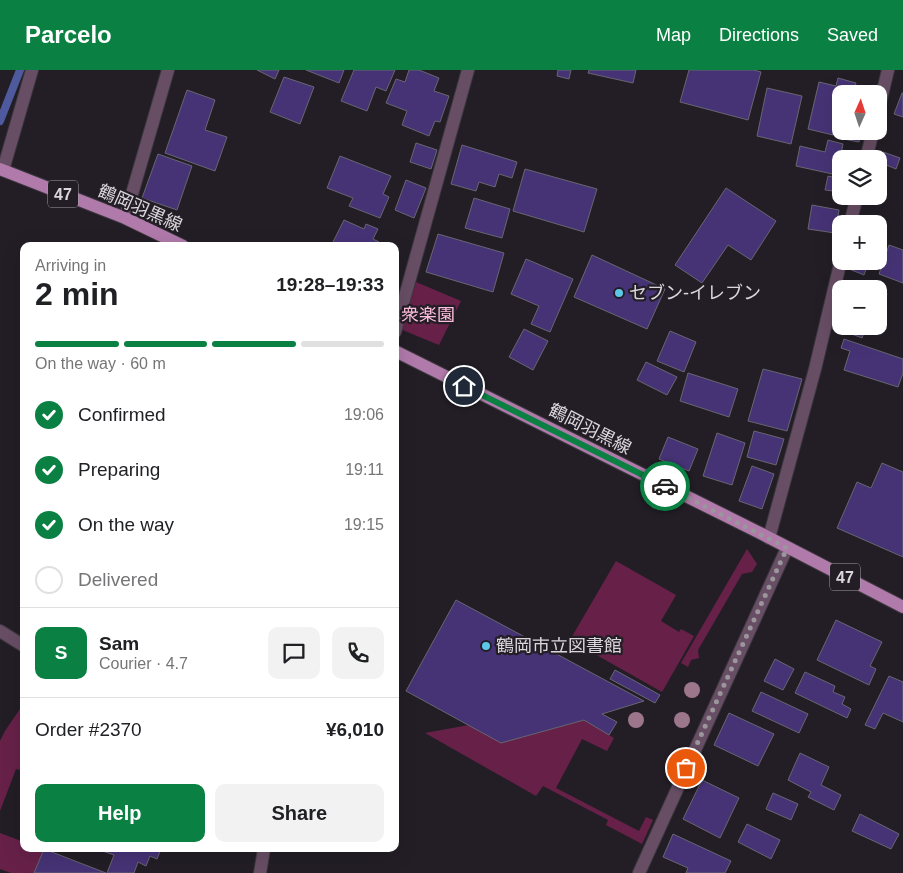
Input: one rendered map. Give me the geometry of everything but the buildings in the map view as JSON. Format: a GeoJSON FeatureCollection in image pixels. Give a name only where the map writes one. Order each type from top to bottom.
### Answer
{"type":"FeatureCollection","features":[{"type":"Feature","properties":{"kind":"main road","name":"鶴岡羽黒線"},"geometry":{"type":"LineString","coordinates":[[1,170],[125,218],[175,242]]}},
{"type":"Feature","properties":{"kind":"main road","name":"鶴岡羽黒線"},"geometry":{"type":"LineString","coordinates":[[399,353],[903,607]]}},
{"type":"Feature","properties":{"kind":"street"},"geometry":{"type":"LineString","coordinates":[[1,170],[32,70]]}},
{"type":"Feature","properties":{"kind":"street"},"geometry":{"type":"LineString","coordinates":[[125,218],[168,70]]}},
{"type":"Feature","properties":{"kind":"street"},"geometry":{"type":"LineString","coordinates":[[399,318],[468,70]]}},
{"type":"Feature","properties":{"kind":"street"},"geometry":{"type":"LineString","coordinates":[[884,85],[888,70]]}},
{"type":"Feature","properties":{"kind":"street"},"geometry":{"type":"LineString","coordinates":[[769,538],[815,369],[839,270]]}},
{"type":"Feature","properties":{"kind":"street"},"geometry":{"type":"LineString","coordinates":[[639,873],[787,548]]}},
{"type":"Feature","properties":{"kind":"street"},"geometry":{"type":"LineString","coordinates":[[0,631],[20,644]]}},
{"type":"Feature","properties":{"kind":"street"},"geometry":{"type":"LineString","coordinates":[[260,873],[264,852]]}},
{"type":"Feature","properties":{"kind":"green space","name":"衆楽園"},"geometry":{"type":"Polygon","coordinates":[[[416,282],[461,301],[439,345],[400,329],[416,282]]]}},
{"type":"Feature","properties":{"kind":"green space"},"geometry":{"type":"Polygon","coordinates":[[[747,549],[757,564],[752,572],[742,574],[698,650],[699,658],[691,660],[688,667],[681,663],[747,549]]]}},
{"type":"Feature","properties":{"kind":"green space"},"geometry":{"type":"Polygon","coordinates":[[[616,561],[676,595],[661,621],[679,632],[681,629],[694,636],[662,692],[570,640],[616,561]]]}},
{"type":"Feature","properties":{"kind":"green space"},"geometry":{"type":"Polygon","coordinates":[[[20,709],[20,770],[16,769],[0,811],[0,741],[20,709]]]}},
{"type":"Feature","properties":{"kind":"green space"},"geometry":{"type":"Polygon","coordinates":[[[584,720],[614,738],[607,751],[582,739],[556,788],[639,831],[646,817],[653,820],[642,844],[606,825],[608,820],[543,786],[536,796],[425,733],[469,725],[501,743],[584,720]]]}},
{"type":"Feature","properties":{"kind":"green space"},"geometry":{"type":"Polygon","coordinates":[[[0,833],[20,840],[20,852],[43,852],[34,873],[11,873],[0,869],[0,833]]]}},
{"type":"Feature","properties":{"kind":"waterway"},"geometry":{"type":"LineString","coordinates":[[0,121],[20,70]]}},
{"type":"Feature","properties":{"kind":"way so far"},"geometry":{"type":"LineString","coordinates":[[665,486],[787,548],[686,768]]}},
{"type":"Feature","properties":{"kind":"place","name":"セブン-イレブン"},"geometry":{"type":"Point","coordinates":[619,293]}},
{"type":"Feature","properties":{"kind":"place","name":"鶴岡市立図書館"},"geometry":{"type":"Point","coordinates":[486,646]}},
{"type":"Feature","properties":{"kind":"route"},"geometry":{"type":"LineString","coordinates":[[464,386],[665,486]]}}]}
